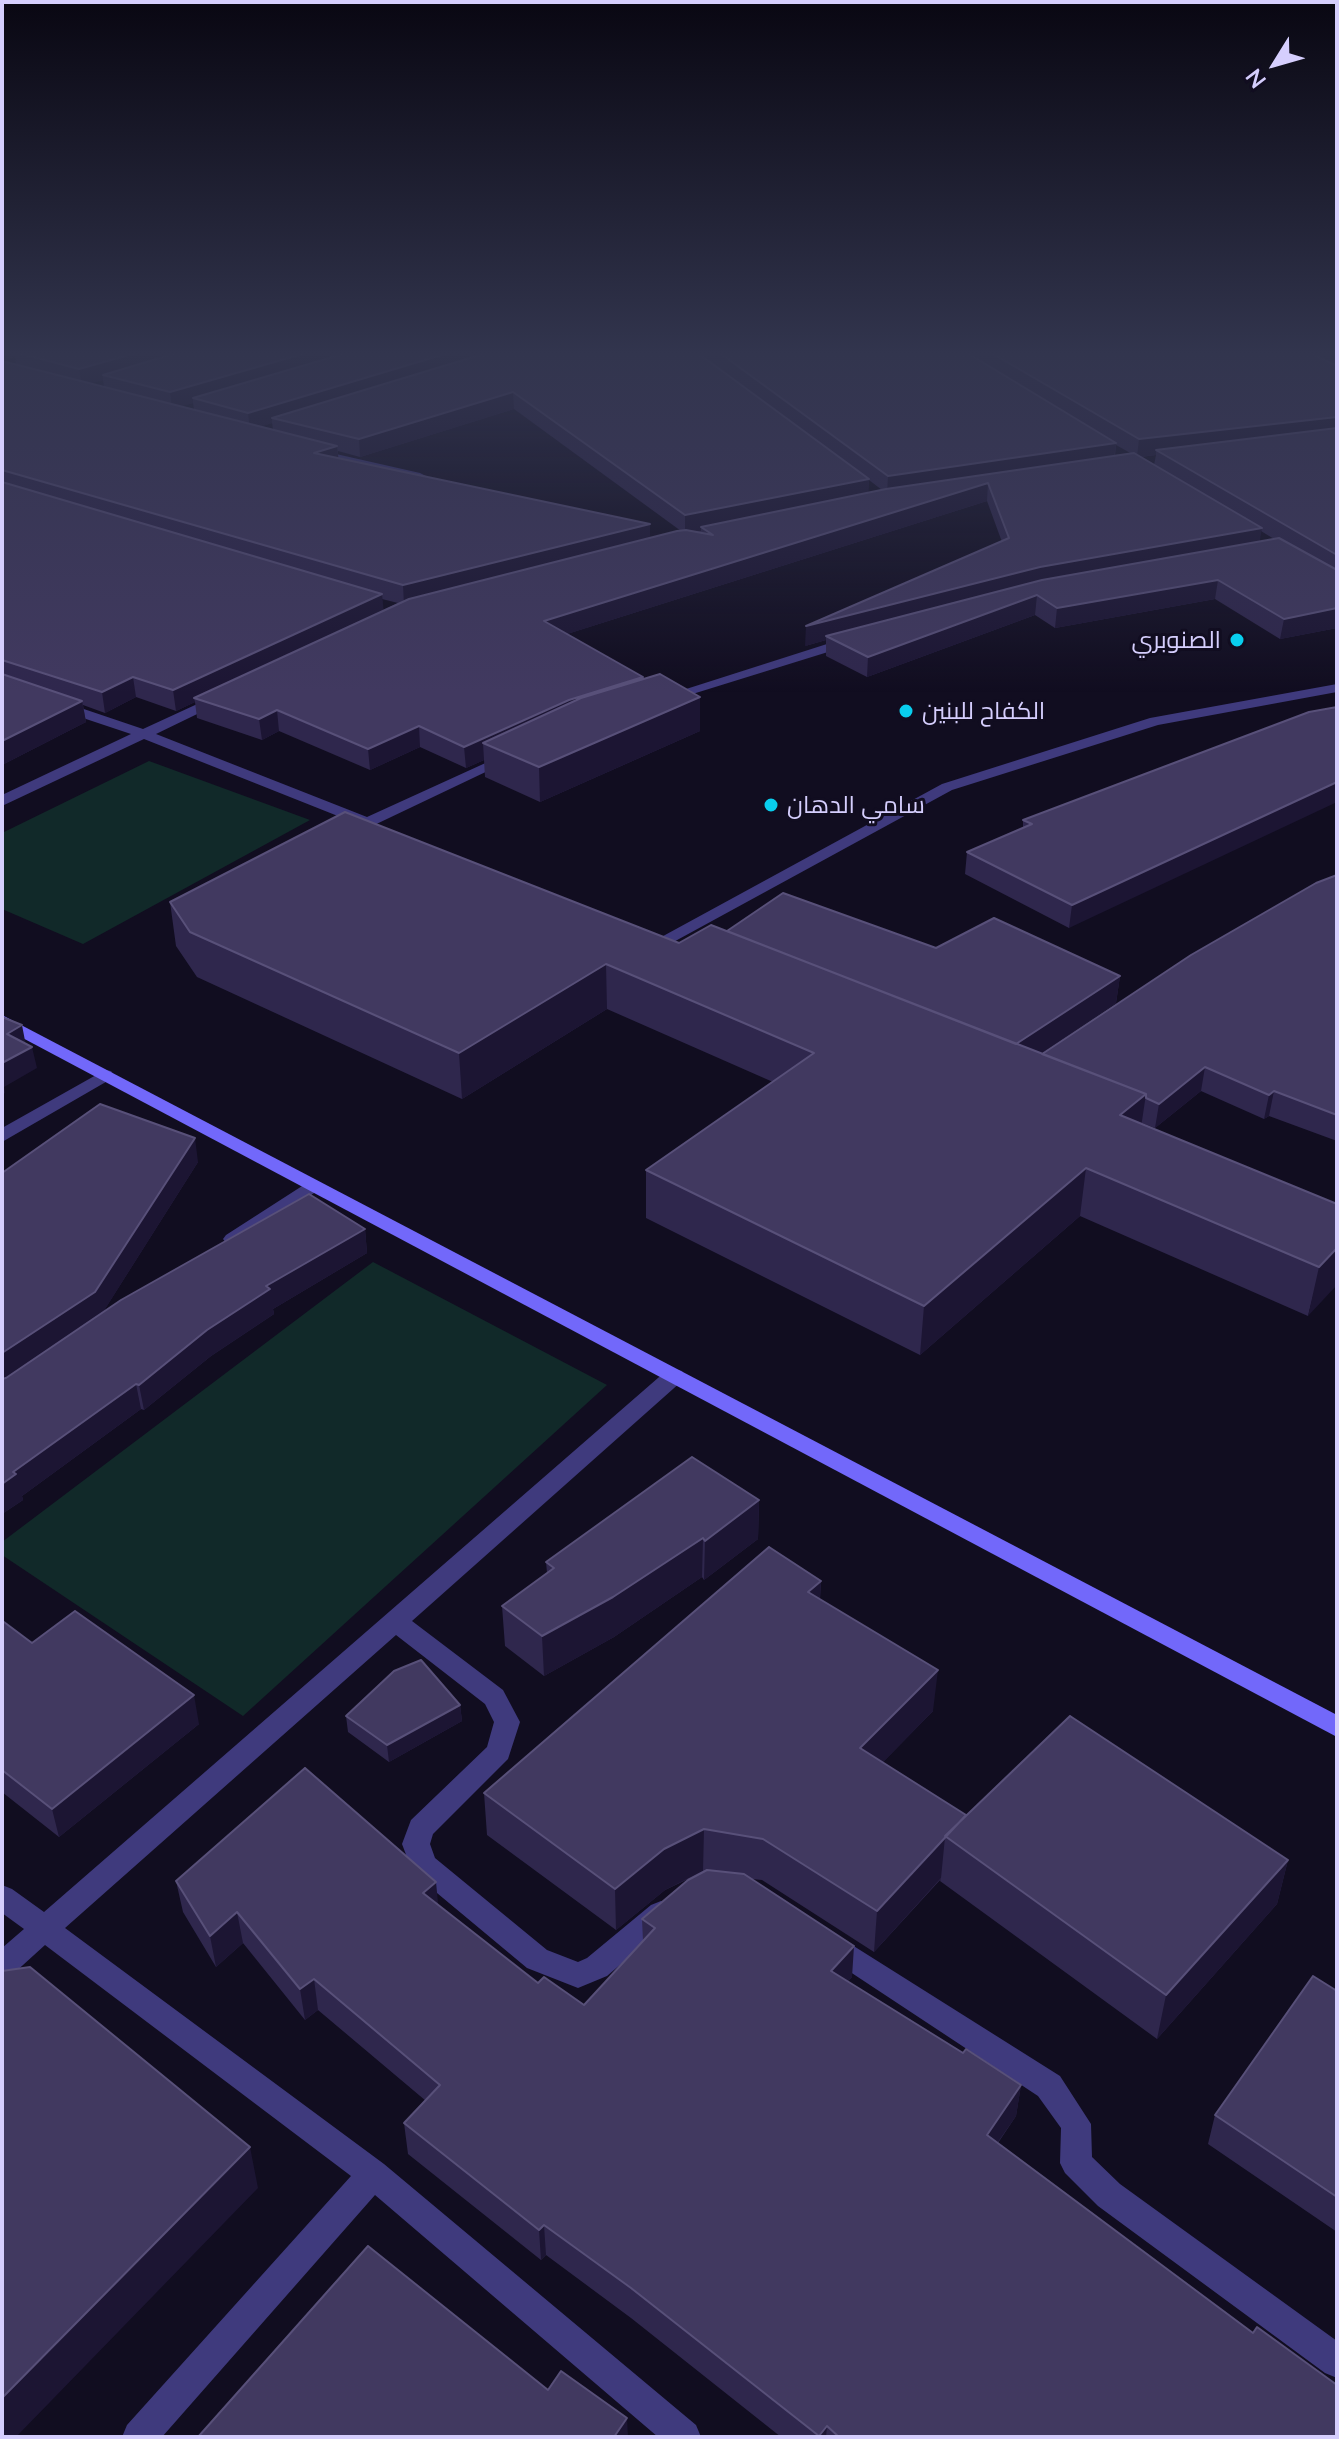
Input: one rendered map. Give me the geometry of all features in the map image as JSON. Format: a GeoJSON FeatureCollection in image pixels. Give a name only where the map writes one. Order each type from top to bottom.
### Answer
{"type":"FeatureCollection","features":[{"type":"Feature","properties":{"kind":"main road"},"geometry":{"type":"LineString","coordinates":[[2,1020],[1337,1727]]}},
{"type":"Feature","properties":{"kind":"street"},"geometry":{"type":"LineString","coordinates":[[370,465],[433,479]]}},
{"type":"Feature","properties":{"kind":"street"},"geometry":{"type":"LineString","coordinates":[[649,703],[866,636]]}},
{"type":"Feature","properties":{"kind":"street"},"geometry":{"type":"LineString","coordinates":[[662,941],[947,787],[1155,721],[1337,688]]}},
{"type":"Feature","properties":{"kind":"street"},"geometry":{"type":"LineString","coordinates":[[2,801],[231,693]]}},
{"type":"Feature","properties":{"kind":"street"},"geometry":{"type":"LineString","coordinates":[[42,699],[144,734],[396,835]]}},
{"type":"Feature","properties":{"kind":"street"},"geometry":{"type":"LineString","coordinates":[[366,823],[520,752]]}},
{"type":"Feature","properties":{"kind":"street"},"geometry":{"type":"LineString","coordinates":[[2,1136],[105,1075]]}},
{"type":"Feature","properties":{"kind":"street"},"geometry":{"type":"LineString","coordinates":[[209,1255],[313,1185]]}},
{"type":"Feature","properties":{"kind":"street"},"geometry":{"type":"LineString","coordinates":[[2,1966],[674,1376]]}},
{"type":"Feature","properties":{"kind":"street"},"geometry":{"type":"LineString","coordinates":[[395,1621],[494,1697],[507,1722],[499,1752],[421,1828],[416,1844],[423,1865],[537,1959],[578,1975],[597,1967],[676,1901],[690,1893]]}},
{"type":"Feature","properties":{"kind":"street"},"geometry":{"type":"LineString","coordinates":[[2,1897],[373,2174],[684,2437]]}},
{"type":"Feature","properties":{"kind":"street"},"geometry":{"type":"LineString","coordinates":[[815,1934],[1049,2086],[1076,2124],[1076,2163],[1109,2195],[1337,2361]]}},
{"type":"Feature","properties":{"kind":"street"},"geometry":{"type":"LineString","coordinates":[[139,2437],[373,2174]]}},
{"type":"Feature","properties":{"kind":"green space"},"geometry":{"type":"Polygon","coordinates":[[[149,761],[310,820],[83,944],[2,909],[2,833],[149,761]]]}},
{"type":"Feature","properties":{"kind":"green space"},"geometry":{"type":"Polygon","coordinates":[[[373,1262],[607,1385],[243,1716],[2,1555],[2,1542],[373,1262]]]}},
{"type":"Feature","properties":{"kind":"building"},"geometry":{"type":"Polygon","coordinates":[[[2,465],[370,465],[650,524],[403,585],[2,470],[2,465]]]}},
{"type":"Feature","properties":{"kind":"building"},"geometry":{"type":"Polygon","coordinates":[[[615,465],[850,465],[869,479],[685,515],[615,465]]]}},
{"type":"Feature","properties":{"kind":"building"},"geometry":{"type":"Polygon","coordinates":[[[873,465],[965,465],[888,476],[873,465]]]}},
{"type":"Feature","properties":{"kind":"building"},"geometry":{"type":"Polygon","coordinates":[[[1053,465],[1154,465],[1262,528],[1040,567],[806,626],[1009,538],[988,483],[544,621],[643,677],[569,700],[464,747],[419,726],[368,749],[277,710],[259,719],[194,698],[409,599],[677,531],[713,535],[701,527],[886,489],[1053,465]]]}},
{"type":"Feature","properties":{"kind":"building"},"geometry":{"type":"Polygon","coordinates":[[[1182,465],[1337,465],[1337,555],[1182,465]]]}},
{"type":"Feature","properties":{"kind":"building"},"geometry":{"type":"Polygon","coordinates":[[[2,482],[382,594],[173,690],[133,677],[102,692],[2,660],[2,482]]]}},
{"type":"Feature","properties":{"kind":"building"},"geometry":{"type":"Polygon","coordinates":[[[1279,538],[1337,570],[1337,608],[1284,619],[1218,580],[1057,608],[1037,595],[868,657],[826,636],[1042,580],[1279,538]]]}},
{"type":"Feature","properties":{"kind":"building"},"geometry":{"type":"Polygon","coordinates":[[[2,674],[82,701],[2,741],[2,674]]]}},
{"type":"Feature","properties":{"kind":"building"},"geometry":{"type":"Polygon","coordinates":[[[660,674],[700,697],[539,767],[483,743],[581,698],[660,674]]]}},
{"type":"Feature","properties":{"kind":"building"},"geometry":{"type":"Polygon","coordinates":[[[1337,707],[1337,782],[1072,905],[967,852],[1032,824],[1023,820],[1309,712],[1337,707]]]}},
{"type":"Feature","properties":{"kind":"building"},"geometry":{"type":"Polygon","coordinates":[[[345,812],[679,943],[711,925],[1146,1094],[1120,1115],[1337,1204],[1337,1248],[1319,1267],[1086,1168],[924,1306],[646,1170],[814,1053],[606,964],[459,1053],[190,932],[170,902],[345,812]]]}},
{"type":"Feature","properties":{"kind":"building"},"geometry":{"type":"Polygon","coordinates":[[[1337,875],[1337,1115],[1274,1091],[1269,1095],[1205,1067],[1159,1104],[1146,1098],[1146,1094],[1042,1054],[1191,955],[1316,883],[1337,875]]]}},
{"type":"Feature","properties":{"kind":"building"},"geometry":{"type":"Polygon","coordinates":[[[783,893],[936,948],[994,918],[1120,976],[1016,1044],[727,931],[783,893]]]}},
{"type":"Feature","properties":{"kind":"building"},"geometry":{"type":"Polygon","coordinates":[[[2,1017],[22,1025],[7,1034],[32,1047],[2,1063],[2,1017]]]}},
{"type":"Feature","properties":{"kind":"building"},"geometry":{"type":"Polygon","coordinates":[[[100,1104],[195,1138],[95,1292],[2,1353],[2,1173],[100,1104]]]}},
{"type":"Feature","properties":{"kind":"building"},"geometry":{"type":"Polygon","coordinates":[[[309,1194],[365,1229],[266,1286],[270,1289],[207,1330],[139,1385],[136,1384],[13,1472],[16,1474],[2,1484],[2,1379],[121,1300],[309,1194]]]}},
{"type":"Feature","properties":{"kind":"building"},"geometry":{"type":"Polygon","coordinates":[[[692,1457],[759,1500],[705,1541],[703,1538],[613,1597],[542,1636],[502,1606],[554,1568],[546,1562],[692,1457]]]}},
{"type":"Feature","properties":{"kind":"building"},"geometry":{"type":"Polygon","coordinates":[[[769,1547],[821,1581],[808,1592],[938,1670],[860,1748],[966,1815],[877,1911],[763,1839],[704,1829],[664,1849],[615,1889],[484,1793],[769,1547]]]}},
{"type":"Feature","properties":{"kind":"building"},"geometry":{"type":"Polygon","coordinates":[[[75,1611],[194,1695],[52,1809],[2,1770],[2,1624],[4,1622],[32,1643],[75,1611]]]}},
{"type":"Feature","properties":{"kind":"building"},"geometry":{"type":"Polygon","coordinates":[[[421,1660],[460,1705],[387,1745],[346,1716],[394,1671],[421,1660]]]}},
{"type":"Feature","properties":{"kind":"building"},"geometry":{"type":"Polygon","coordinates":[[[1070,1716],[1288,1860],[1166,1995],[945,1836],[1070,1716]]]}},
{"type":"Feature","properties":{"kind":"building"},"geometry":{"type":"Polygon","coordinates":[[[305,1768],[436,1882],[423,1893],[538,1983],[544,1977],[584,2005],[655,1928],[642,1919],[688,1880],[707,1870],[744,1874],[854,1946],[831,1971],[963,2053],[966,2049],[1021,2085],[987,2135],[1253,2333],[1257,2327],[1337,2385],[1337,2437],[839,2437],[827,2426],[819,2436],[631,2288],[544,2225],[539,2230],[404,2123],[440,2085],[314,1979],[300,1989],[237,1912],[210,1936],[176,1881],[305,1768]]]}},
{"type":"Feature","properties":{"kind":"building"},"geometry":{"type":"Polygon","coordinates":[[[30,1967],[250,2147],[2,2398],[2,1971],[30,1967]]]}},
{"type":"Feature","properties":{"kind":"building"},"geometry":{"type":"Polygon","coordinates":[[[1313,1976],[1337,1991],[1337,2197],[1215,2115],[1313,1976]]]}},
{"type":"Feature","properties":{"kind":"building"},"geometry":{"type":"Polygon","coordinates":[[[368,2246],[548,2390],[561,2371],[627,2418],[614,2437],[198,2437],[368,2246]]]}},
{"type":"Feature","properties":{"kind":"place","name":"الصنوبري"},"geometry":{"type":"Point","coordinates":[1237,640]}},
{"type":"Feature","properties":{"kind":"place","name":"الكفاح للبنين"},"geometry":{"type":"Point","coordinates":[906,711]}},
{"type":"Feature","properties":{"kind":"place","name":"سامي الدهان"},"geometry":{"type":"Point","coordinates":[771,805]}}]}
